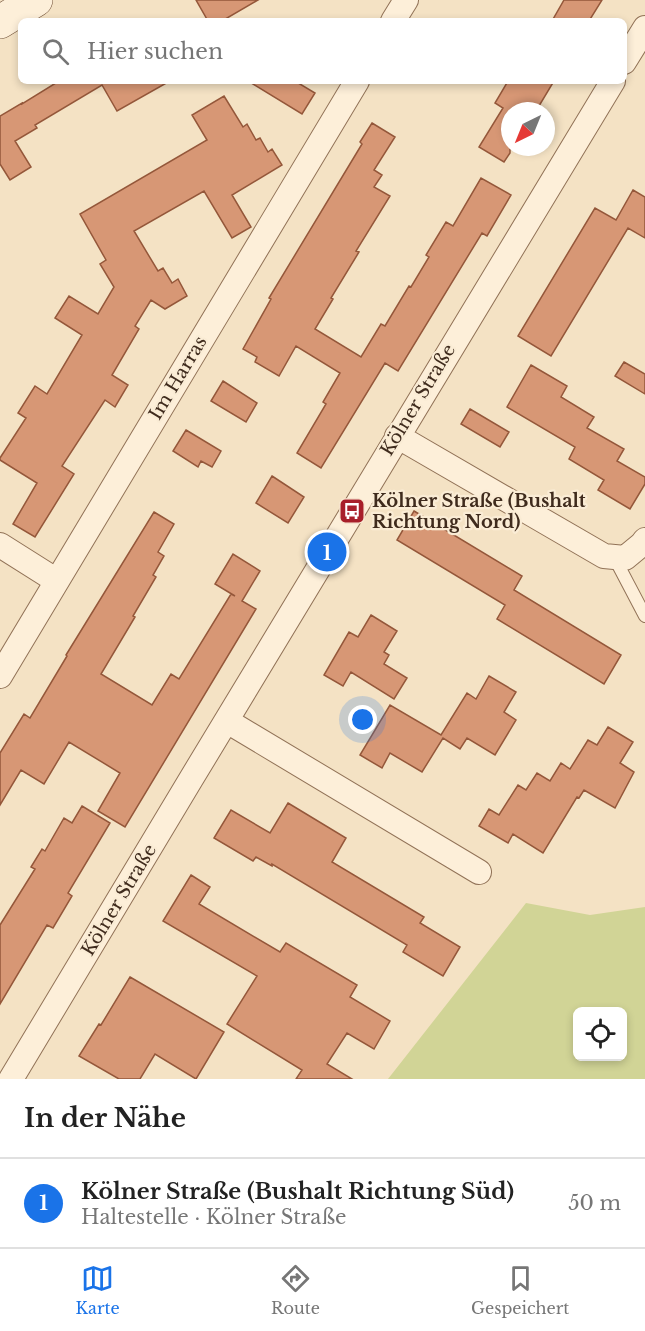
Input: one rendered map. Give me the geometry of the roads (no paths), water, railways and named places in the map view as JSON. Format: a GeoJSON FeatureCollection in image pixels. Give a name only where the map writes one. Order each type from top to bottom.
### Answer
{"type":"FeatureCollection","features":[{"type":"Feature","properties":{"kind":"street"},"geometry":{"type":"LineString","coordinates":[[0,22],[36,0]]}},
{"type":"Feature","properties":{"kind":"street"},"geometry":{"type":"LineString","coordinates":[[395,18],[406,0]]}},
{"type":"Feature","properties":{"kind":"street"},"geometry":{"type":"LineString","coordinates":[[627,58],[645,28]]}},
{"type":"Feature","properties":{"kind":"street","name":"Im Harras"},"geometry":{"type":"LineString","coordinates":[[0,676],[355,84]]}},
{"type":"Feature","properties":{"kind":"street","name":"Kölner Straße"},"geometry":{"type":"LineString","coordinates":[[11,1079],[611,84]]}},
{"type":"Feature","properties":{"kind":"street"},"geometry":{"type":"LineString","coordinates":[[397,436],[604,556],[625,558],[645,540]]}},
{"type":"Feature","properties":{"kind":"street"},"geometry":{"type":"LineString","coordinates":[[0,545],[57,581]]}},
{"type":"Feature","properties":{"kind":"street"},"geometry":{"type":"LineString","coordinates":[[227,721],[479,872]]}},
{"type":"Feature","properties":{"kind":"lane"},"geometry":{"type":"LineString","coordinates":[[614,557],[645,615]]}},
{"type":"Feature","properties":{"kind":"place","name":"Kölner Straße (Bushalt Richtung Nord)"},"geometry":{"type":"Point","coordinates":[352,511]}},
{"type":"Feature","properties":{"kind":"place","name":"Kölner Straße (Bushalt Richtung Süd)"},"geometry":{"type":"Point","coordinates":[327,552]}}]}
